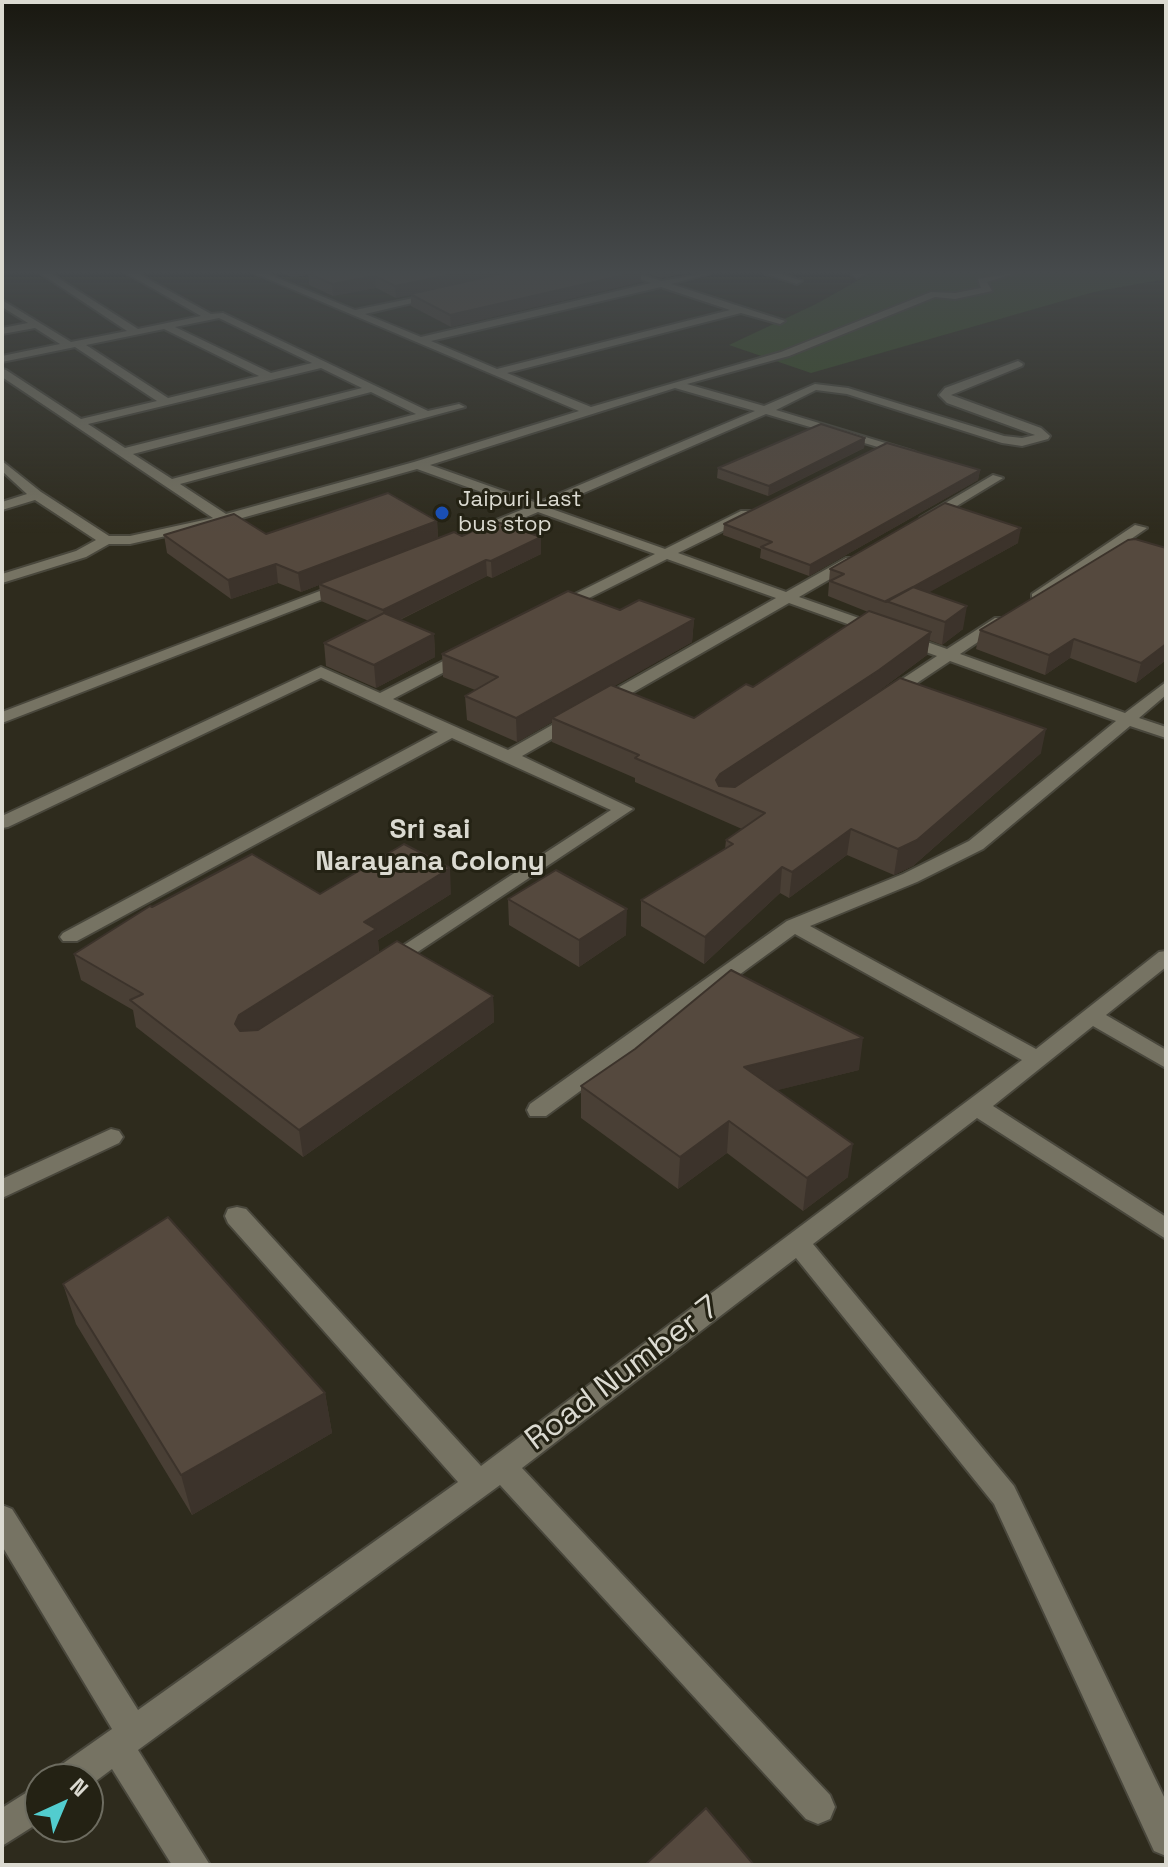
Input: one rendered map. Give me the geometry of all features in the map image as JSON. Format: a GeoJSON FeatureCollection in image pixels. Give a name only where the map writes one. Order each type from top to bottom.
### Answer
{"type":"FeatureCollection","features":[{"type":"Feature","properties":{"kind":"street"},"geometry":{"type":"LineString","coordinates":[[99,360],[165,401]]}},
{"type":"Feature","properties":{"kind":"street"},"geometry":{"type":"LineString","coordinates":[[235,360],[270,377]]}},
{"type":"Feature","properties":{"kind":"street"},"geometry":{"type":"LineString","coordinates":[[315,360],[427,415]]}},
{"type":"Feature","properties":{"kind":"street"},"geometry":{"type":"LineString","coordinates":[[469,360],[590,411]]}},
{"type":"Feature","properties":{"kind":"street"},"geometry":{"type":"LineString","coordinates":[[497,372],[544,360]]}},
{"type":"Feature","properties":{"kind":"street"},"geometry":{"type":"LineString","coordinates":[[2,579],[81,554],[106,540],[130,540],[224,519],[418,465],[676,384],[763,360]]}},
{"type":"Feature","properties":{"kind":"street"},"geometry":{"type":"LineString","coordinates":[[82,422],[323,364]]}},
{"type":"Feature","properties":{"kind":"street"},"geometry":{"type":"LineString","coordinates":[[466,537],[695,443],[815,387],[832,387],[1022,442],[1044,436],[1037,430],[951,401],[945,395],[949,390],[1018,364]]}},
{"type":"Feature","properties":{"kind":"street"},"geometry":{"type":"LineString","coordinates":[[2,372],[82,422],[224,519]]}},
{"type":"Feature","properties":{"kind":"street"},"geometry":{"type":"LineString","coordinates":[[676,384],[928,457]]}},
{"type":"Feature","properties":{"kind":"street"},"geometry":{"type":"LineString","coordinates":[[125,452],[375,388]]}},
{"type":"Feature","properties":{"kind":"street"},"geometry":{"type":"LineString","coordinates":[[171,483],[459,407]]}},
{"type":"Feature","properties":{"kind":"street"},"geometry":{"type":"LineString","coordinates":[[872,452],[886,445]]}},
{"type":"Feature","properties":{"kind":"street"},"geometry":{"type":"LineString","coordinates":[[2,465],[36,495],[106,540]]}},
{"type":"Feature","properties":{"kind":"street"},"geometry":{"type":"LineString","coordinates":[[418,465],[1166,733]]}},
{"type":"Feature","properties":{"kind":"street"},"geometry":{"type":"LineString","coordinates":[[918,523],[997,478],[983,474]]}},
{"type":"Feature","properties":{"kind":"street"},"geometry":{"type":"LineString","coordinates":[[2,506],[36,495]]}},
{"type":"Feature","properties":{"kind":"street"},"geometry":{"type":"LineString","coordinates":[[543,616],[762,506]]}},
{"type":"Feature","properties":{"kind":"street"},"geometry":{"type":"LineString","coordinates":[[870,708],[1140,528]]}},
{"type":"Feature","properties":{"kind":"street"},"geometry":{"type":"LineString","coordinates":[[510,756],[866,553]]}},
{"type":"Feature","properties":{"kind":"street"},"geometry":{"type":"LineString","coordinates":[[2,718],[366,577]]}},
{"type":"Feature","properties":{"kind":"street"},"geometry":{"type":"LineString","coordinates":[[380,699],[488,644]]}},
{"type":"Feature","properties":{"kind":"street"},"geometry":{"type":"LineString","coordinates":[[2,823],[321,672],[624,809],[372,972]]}},
{"type":"Feature","properties":{"kind":"street"},"geometry":{"type":"LineString","coordinates":[[538,1110],[794,925],[910,878],[976,845],[1166,687]]}},
{"type":"Feature","properties":{"kind":"street"},"geometry":{"type":"LineString","coordinates":[[70,937],[450,732]]}},
{"type":"Feature","properties":{"kind":"street"},"geometry":{"type":"LineString","coordinates":[[794,925],[1038,1059]]}},
{"type":"Feature","properties":{"kind":"street","name":"Road Number 7"},"geometry":{"type":"LineString","coordinates":[[92,1763],[490,1476],[977,1107],[1166,957]]}},
{"type":"Feature","properties":{"kind":"street"},"geometry":{"type":"LineString","coordinates":[[1091,1016],[1166,1060]]}},
{"type":"Feature","properties":{"kind":"street"},"geometry":{"type":"LineString","coordinates":[[977,1107],[1166,1229]]}},
{"type":"Feature","properties":{"kind":"street"},"geometry":{"type":"LineString","coordinates":[[2,1189],[111,1137]]}},
{"type":"Feature","properties":{"kind":"street"},"geometry":{"type":"LineString","coordinates":[[237,1216],[818,1807]]}},
{"type":"Feature","properties":{"kind":"street"},"geometry":{"type":"LineString","coordinates":[[797,1242],[1004,1495],[1166,1839]]}},
{"type":"Feature","properties":{"kind":"street"},"geometry":{"type":"LineString","coordinates":[[2,1519],[192,1865]]}},
{"type":"Feature","properties":{"kind":"street"},"geometry":{"type":"LineString","coordinates":[[2,1829],[24,1813]]}},
{"type":"Feature","properties":{"kind":"green space"},"geometry":{"type":"Polygon","coordinates":[[[773,360],[856,360],[811,373],[773,360]]]}},
{"type":"Feature","properties":{"kind":"building"},"geometry":{"type":"Polygon","coordinates":[[[821,424],[865,438],[769,486],[718,468],[821,424]]]}},
{"type":"Feature","properties":{"kind":"building"},"geometry":{"type":"Polygon","coordinates":[[[887,443],[980,470],[810,565],[761,547],[772,542],[724,524],[887,443]]]}},
{"type":"Feature","properties":{"kind":"building"},"geometry":{"type":"Polygon","coordinates":[[[388,493],[437,521],[298,573],[276,564],[228,580],[164,535],[234,514],[266,534],[388,493]]]}},
{"type":"Feature","properties":{"kind":"building"},"geometry":{"type":"Polygon","coordinates":[[[945,503],[1021,528],[886,602],[830,581],[844,574],[830,569],[945,503]]]}},
{"type":"Feature","properties":{"kind":"building"},"geometry":{"type":"Polygon","coordinates":[[[494,521],[541,537],[383,610],[319,584],[454,532],[462,536],[494,521]]]}},
{"type":"Feature","properties":{"kind":"building"},"geometry":{"type":"Polygon","coordinates":[[[1135,539],[1166,548],[1166,644],[1141,663],[1074,639],[1049,655],[980,630],[1128,540],[1135,539]]]}},
{"type":"Feature","properties":{"kind":"building"},"geometry":{"type":"Polygon","coordinates":[[[913,587],[967,606],[945,622],[886,601],[913,587]]]}},
{"type":"Feature","properties":{"kind":"building"},"geometry":{"type":"Polygon","coordinates":[[[568,591],[620,610],[639,600],[694,619],[516,718],[465,696],[498,677],[442,654],[568,591]]]}},
{"type":"Feature","properties":{"kind":"building"},"geometry":{"type":"Polygon","coordinates":[[[869,611],[931,632],[879,670],[720,774],[716,780],[719,786],[735,787],[900,678],[1046,729],[917,840],[898,849],[851,829],[792,872],[782,867],[705,937],[641,900],[733,844],[726,840],[765,813],[635,758],[639,755],[552,718],[611,685],[694,718],[746,684],[753,687],[869,611]]]}},
{"type":"Feature","properties":{"kind":"building"},"geometry":{"type":"Polygon","coordinates":[[[384,613],[434,634],[374,665],[324,643],[384,613]]]}},
{"type":"Feature","properties":{"kind":"building"},"geometry":{"type":"Polygon","coordinates":[[[404,844],[450,868],[364,922],[376,929],[239,1015],[235,1024],[240,1031],[258,1030],[397,941],[493,996],[299,1130],[130,1000],[143,994],[74,954],[150,906],[252,854],[320,894],[404,844]]]}},
{"type":"Feature","properties":{"kind":"building"},"geometry":{"type":"Polygon","coordinates":[[[556,870],[627,909],[579,940],[508,899],[556,870]]]}},
{"type":"Feature","properties":{"kind":"building"},"geometry":{"type":"Polygon","coordinates":[[[731,970],[863,1038],[744,1067],[853,1144],[807,1178],[729,1121],[680,1157],[581,1086],[635,1049],[731,970]]]}},
{"type":"Feature","properties":{"kind":"building"},"geometry":{"type":"Polygon","coordinates":[[[168,1217],[325,1393],[181,1475],[63,1284],[168,1217]]]}},
{"type":"Feature","properties":{"kind":"building"},"geometry":{"type":"Polygon","coordinates":[[[706,1808],[754,1865],[645,1865],[706,1808]]]}},
{"type":"Feature","properties":{"kind":"place","name":"Jaipuri Last bus stop"},"geometry":{"type":"Point","coordinates":[442,513]}},
{"type":"Feature","properties":{"kind":"district","name":"Sri sai Narayana Colony"},"geometry":{"type":"Point","coordinates":[430,846]}}]}
